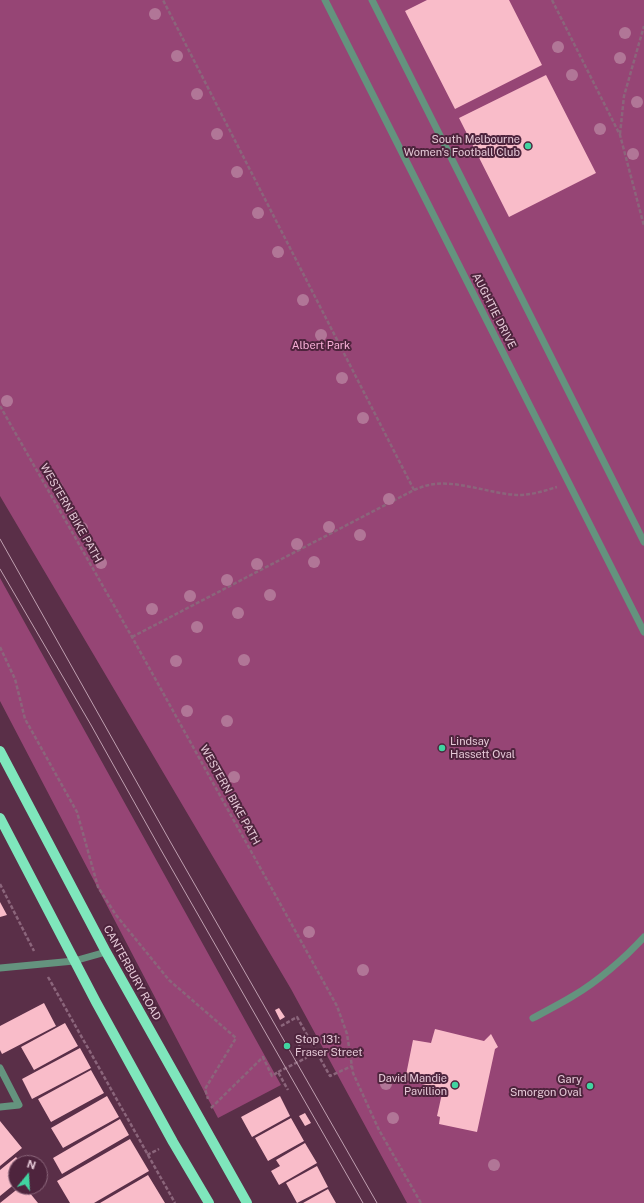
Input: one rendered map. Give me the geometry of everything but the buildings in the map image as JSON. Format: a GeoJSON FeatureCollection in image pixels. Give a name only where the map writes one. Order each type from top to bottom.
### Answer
{"type":"FeatureCollection","features":[{"type":"Feature","properties":{"kind":"main road","name":"CANTERBURY ROAD"},"geometry":{"type":"LineString","coordinates":[[0,752],[106,952],[247,1203]]}},
{"type":"Feature","properties":{"kind":"main road"},"geometry":{"type":"LineString","coordinates":[[0,818],[74,960],[173,1142],[209,1203]]}},
{"type":"Feature","properties":{"kind":"street","name":"AUGHTIE DRIVE"},"geometry":{"type":"LineString","coordinates":[[325,0],[644,632]]}},
{"type":"Feature","properties":{"kind":"street"},"geometry":{"type":"LineString","coordinates":[[372,0],[644,542]]}},
{"type":"Feature","properties":{"kind":"street"},"geometry":{"type":"LineString","coordinates":[[532,1018],[573,996],[600,977],[644,938]]}},
{"type":"Feature","properties":{"kind":"street"},"geometry":{"type":"LineString","coordinates":[[0,968],[74,960],[106,952]]}},
{"type":"Feature","properties":{"kind":"street"},"geometry":{"type":"LineString","coordinates":[[0,1068],[19,1105],[0,1107]]}},
{"type":"Feature","properties":{"kind":"path"},"geometry":{"type":"LineString","coordinates":[[162,0],[414,490]]}},
{"type":"Feature","properties":{"kind":"path"},"geometry":{"type":"LineString","coordinates":[[552,0],[620,134],[644,226]]}},
{"type":"Feature","properties":{"kind":"path"},"geometry":{"type":"LineString","coordinates":[[620,134],[624,96],[644,26]]}},
{"type":"Feature","properties":{"kind":"path","name":"WESTERN BIKE PATH"},"geometry":{"type":"LineString","coordinates":[[0,406],[132,637],[337,1006],[347,1034],[352,1073],[379,1130],[421,1203]]}},
{"type":"Feature","properties":{"kind":"path"},"geometry":{"type":"LineString","coordinates":[[132,637],[414,490],[429,485],[454,485],[518,495],[542,492],[569,483]]}},
{"type":"Feature","properties":{"kind":"path"},"geometry":{"type":"LineString","coordinates":[[0,647],[14,679],[25,719],[77,812],[98,887],[116,915],[169,980],[236,1038],[205,1088],[211,1108],[263,1057],[272,1076],[306,1058],[298,1044]]}},
{"type":"Feature","properties":{"kind":"path"},"geometry":{"type":"LineString","coordinates":[[0,884],[41,964],[175,1203]]}},
{"type":"Feature","properties":{"kind":"path"},"geometry":{"type":"LineString","coordinates":[[281,1026],[297,1017],[330,1076],[352,1066]]}},
{"type":"Feature","properties":{"kind":"path"},"geometry":{"type":"LineString","coordinates":[[278,1072],[288,1090]]}},
{"type":"Feature","properties":{"kind":"path"},"geometry":{"type":"LineString","coordinates":[[147,1155],[161,1149]]}},
{"type":"Feature","properties":{"kind":"green space","name":"Albert Park"},"geometry":{"type":"Polygon","coordinates":[[[0,0],[644,0],[644,1203],[407,1203],[291,989],[0,496],[0,0]]]}},
{"type":"Feature","properties":{"kind":"green space"},"geometry":{"type":"Polygon","coordinates":[[[0,578],[281,1085],[218,1118],[0,701],[0,578]]]}},
{"type":"Feature","properties":{"kind":"tram line"},"geometry":{"type":"LineString","coordinates":[[0,539],[171,843],[377,1203]]}},
{"type":"Feature","properties":{"kind":"tram line"},"geometry":{"type":"LineString","coordinates":[[0,569],[91,725],[363,1203]]}},
{"type":"Feature","properties":{"kind":"place","name":"South Melbourne Women's Football Club"},"geometry":{"type":"Point","coordinates":[528,146]}},
{"type":"Feature","properties":{"kind":"place","name":"Lindsay Hassett Oval"},"geometry":{"type":"Point","coordinates":[442,748]}},
{"type":"Feature","properties":{"kind":"place","name":"Stop 131: Fraser Street"},"geometry":{"type":"Point","coordinates":[287,1046]}},
{"type":"Feature","properties":{"kind":"place","name":"David Mandie Pavillion"},"geometry":{"type":"Point","coordinates":[455,1085]}},
{"type":"Feature","properties":{"kind":"place","name":"Gary Smorgon Oval"},"geometry":{"type":"Point","coordinates":[590,1086]}}]}
